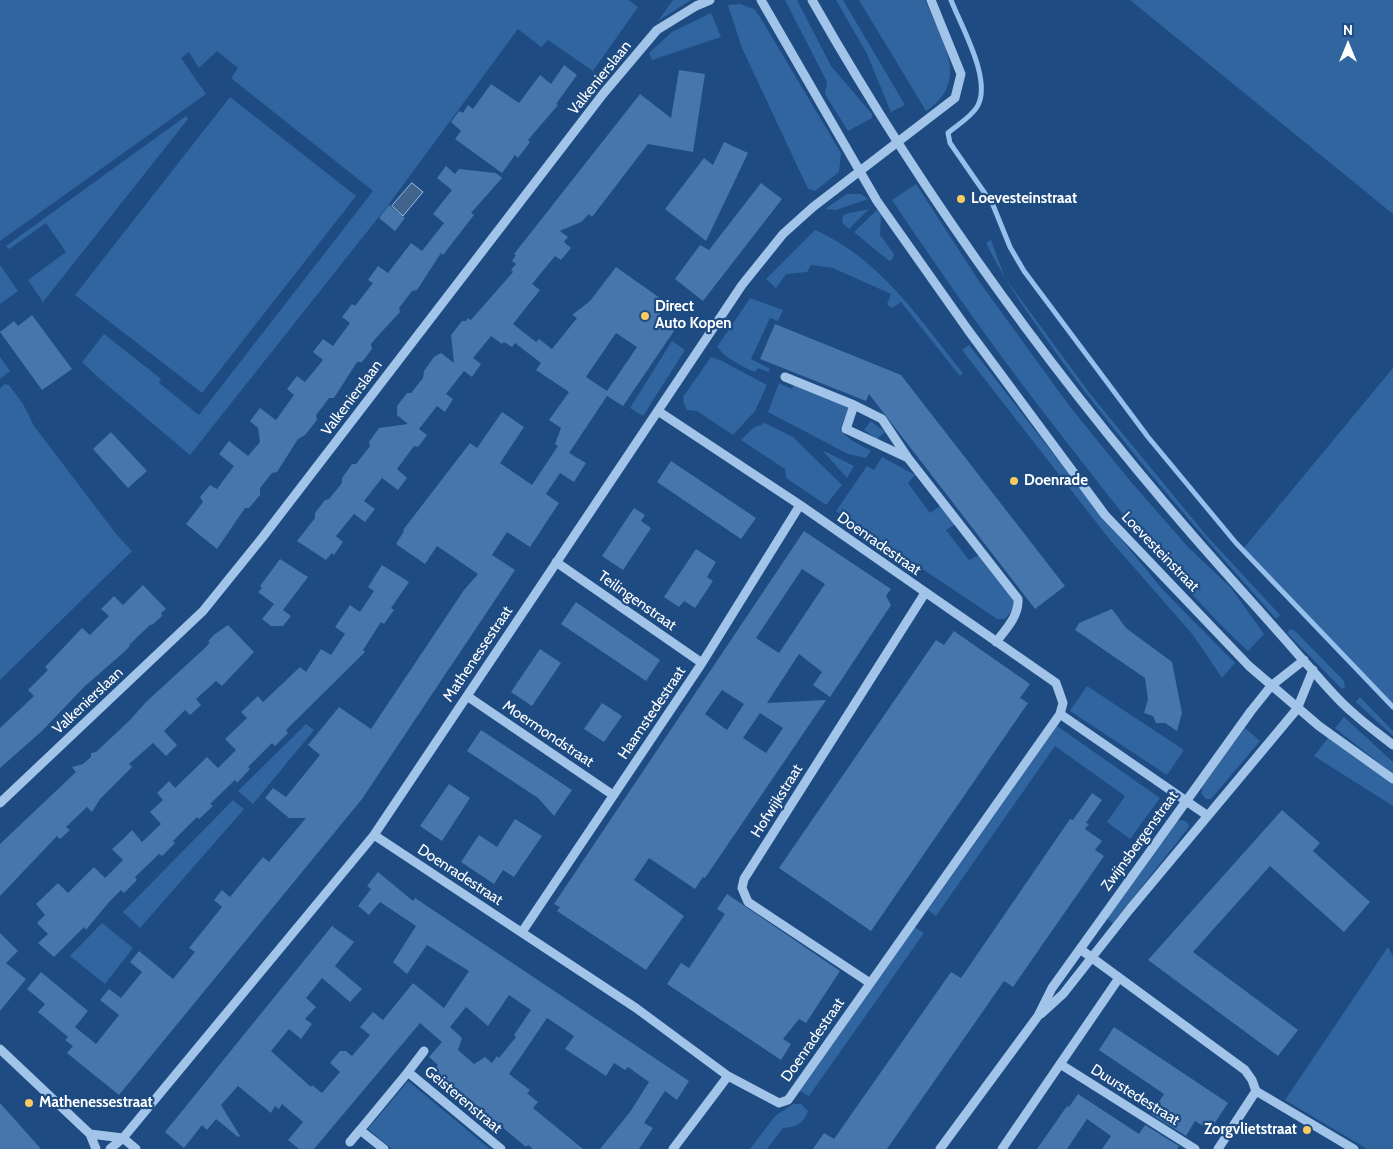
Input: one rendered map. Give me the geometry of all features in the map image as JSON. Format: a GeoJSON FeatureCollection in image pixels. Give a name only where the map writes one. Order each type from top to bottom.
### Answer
{"type":"FeatureCollection","features":[{"type":"Feature","properties":{"kind":"street","name":"Valkenierslaan"},"geometry":{"type":"LineString","coordinates":[[0,803],[203,610],[262,538],[603,94],[657,30],[696,6],[710,0]]}},
{"type":"Feature","properties":{"kind":"street","name":"Loevesteinstraat"},"geometry":{"type":"LineString","coordinates":[[762,0],[877,201],[968,330],[1105,515],[1249,666],[1297,709],[1393,779]]}},
{"type":"Feature","properties":{"kind":"street"},"geometry":{"type":"LineString","coordinates":[[812,0],[851,69],[898,142],[995,288],[1053,366],[1179,521],[1352,712],[1393,745]]}},
{"type":"Feature","properties":{"kind":"street","name":"Mathenessestraat"},"geometry":{"type":"LineString","coordinates":[[110,1149],[123,1138],[374,836],[742,285],[783,234],[813,207],[955,98],[961,74],[957,58],[931,0]]}},
{"type":"Feature","properties":{"kind":"street"},"geometry":{"type":"LineString","coordinates":[[784,377],[854,406],[882,420],[908,458],[1018,599],[1019,608],[1014,618],[996,642]]}},
{"type":"Feature","properties":{"kind":"street"},"geometry":{"type":"LineString","coordinates":[[854,406],[846,429],[908,458]]}},
{"type":"Feature","properties":{"kind":"street","name":"Doenradestraat"},"geometry":{"type":"LineString","coordinates":[[374,836],[636,1008],[728,1076],[770,1100],[779,1103],[788,1100],[1060,714],[1064,703],[1056,683],[800,505],[658,410]]}},
{"type":"Feature","properties":{"kind":"street","name":"Haamstedestraat"},"geometry":{"type":"LineString","coordinates":[[522,932],[702,664],[800,505]]}},
{"type":"Feature","properties":{"kind":"street","name":"Teilingenstraat"},"geometry":{"type":"LineString","coordinates":[[556,562],[702,664]]}},
{"type":"Feature","properties":{"kind":"street","name":"Hofwijkstraat"},"geometry":{"type":"LineString","coordinates":[[870,983],[748,902],[742,888],[744,879],[924,593]]}},
{"type":"Feature","properties":{"kind":"street"},"geometry":{"type":"LineString","coordinates":[[1272,686],[1304,660]]}},
{"type":"Feature","properties":{"kind":"street"},"geometry":{"type":"LineString","coordinates":[[1297,709],[1313,670]]}},
{"type":"Feature","properties":{"kind":"street","name":"Zwijnsbergenstraat"},"geometry":{"type":"LineString","coordinates":[[940,1149],[1038,1016],[1052,988],[1186,800],[1250,711],[1272,686]]}},
{"type":"Feature","properties":{"kind":"street","name":"Moermondstraat"},"geometry":{"type":"LineString","coordinates":[[466,696],[613,795]]}},
{"type":"Feature","properties":{"kind":"street","name":"Zwijnsbergenstraat"},"geometry":{"type":"LineString","coordinates":[[1038,1016],[1064,994],[1297,709]]}},
{"type":"Feature","properties":{"kind":"street"},"geometry":{"type":"LineString","coordinates":[[1060,714],[1208,816]]}},
{"type":"Feature","properties":{"kind":"street"},"geometry":{"type":"LineString","coordinates":[[1080,949],[1245,1070],[1252,1080],[1256,1091],[1354,1149]]}},
{"type":"Feature","properties":{"kind":"street"},"geometry":{"type":"LineString","coordinates":[[1002,1149],[1119,978]]}},
{"type":"Feature","properties":{"kind":"street"},"geometry":{"type":"LineString","coordinates":[[0,1049],[90,1134],[96,1149]]}},
{"type":"Feature","properties":{"kind":"street","name":"Geisterenstraat"},"geometry":{"type":"LineString","coordinates":[[350,1142],[424,1051]]}},
{"type":"Feature","properties":{"kind":"street","name":"Duurstedestraat"},"geometry":{"type":"LineString","coordinates":[[1060,1064],[1195,1149]]}},
{"type":"Feature","properties":{"kind":"street","name":"Geisterenstraat"},"geometry":{"type":"LineString","coordinates":[[408,1072],[501,1149]]}},
{"type":"Feature","properties":{"kind":"street"},"geometry":{"type":"LineString","coordinates":[[673,1149],[728,1076]]}},
{"type":"Feature","properties":{"kind":"street"},"geometry":{"type":"LineString","coordinates":[[1218,1149],[1256,1091]]}},
{"type":"Feature","properties":{"kind":"street"},"geometry":{"type":"LineString","coordinates":[[360,1130],[384,1149]]}},
{"type":"Feature","properties":{"kind":"street"},"geometry":{"type":"LineString","coordinates":[[90,1134],[123,1138],[136,1149]]}},
{"type":"Feature","properties":{"kind":"shaded area"},"geometry":{"type":"Polygon","coordinates":[[[0,0],[628,0],[638,7],[593,71],[548,40],[541,47],[518,29],[389,204],[190,455],[82,362],[104,334],[161,379],[159,383],[199,415],[373,191],[231,78],[238,68],[217,51],[199,68],[189,52],[181,58],[206,94],[0,241],[0,0]]]}},
{"type":"Feature","properties":{"kind":"shaded area"},"geometry":{"type":"Polygon","coordinates":[[[673,0],[691,0],[658,21],[673,0]]]}},
{"type":"Feature","properties":{"kind":"shaded area"},"geometry":{"type":"Polygon","coordinates":[[[785,0],[797,0],[831,66],[872,114],[872,118],[848,131],[825,94],[827,82],[785,0]]]}},
{"type":"Feature","properties":{"kind":"shaded area"},"geometry":{"type":"Polygon","coordinates":[[[836,0],[843,0],[905,105],[891,112],[867,54],[836,0]]]}},
{"type":"Feature","properties":{"kind":"shaded area"},"geometry":{"type":"Polygon","coordinates":[[[859,0],[925,0],[944,44],[949,59],[950,73],[948,86],[940,99],[926,111],[859,0]]]}},
{"type":"Feature","properties":{"kind":"shaded area"},"geometry":{"type":"Polygon","coordinates":[[[1130,0],[1393,0],[1393,214],[1130,0]]]}},
{"type":"Feature","properties":{"kind":"shaded area"},"geometry":{"type":"Polygon","coordinates":[[[740,4],[754,9],[760,17],[841,153],[839,172],[815,191],[808,189],[742,48],[728,5],[740,4]]]}},
{"type":"Feature","properties":{"kind":"shaded area"},"geometry":{"type":"Polygon","coordinates":[[[711,13],[721,37],[652,60],[649,53],[672,32],[711,13]]]}},
{"type":"Feature","properties":{"kind":"shaded area"},"geometry":{"type":"Polygon","coordinates":[[[230,97],[356,196],[202,393],[75,295],[230,97]]]}},
{"type":"Feature","properties":{"kind":"shaded area"},"geometry":{"type":"Polygon","coordinates":[[[186,116],[188,119],[43,302],[28,280],[66,252],[46,223],[9,249],[6,246],[186,116]]]}},
{"type":"Feature","properties":{"kind":"shaded area"},"geometry":{"type":"Polygon","coordinates":[[[412,183],[423,192],[403,216],[392,206],[412,183]]]}},
{"type":"Feature","properties":{"kind":"shaded area"},"geometry":{"type":"Polygon","coordinates":[[[916,184],[981,284],[1071,408],[1132,483],[1188,547],[1231,588],[1264,634],[1248,651],[1202,605],[1137,531],[1028,392],[959,297],[892,200],[916,184]]]}},
{"type":"Feature","properties":{"kind":"shaded area"},"geometry":{"type":"Polygon","coordinates":[[[847,194],[861,194],[868,199],[836,210],[825,209],[847,194]]]}},
{"type":"Feature","properties":{"kind":"shaded area"},"geometry":{"type":"Polygon","coordinates":[[[869,209],[849,229],[843,224],[842,218],[845,214],[869,209]]]}},
{"type":"Feature","properties":{"kind":"shaded area"},"geometry":{"type":"Polygon","coordinates":[[[877,210],[881,215],[880,235],[894,254],[892,260],[889,261],[854,232],[877,210]]]}},
{"type":"Feature","properties":{"kind":"shaded area"},"geometry":{"type":"Polygon","coordinates":[[[815,230],[839,242],[879,274],[914,312],[963,373],[960,376],[901,302],[892,308],[887,304],[891,294],[833,268],[811,265],[807,272],[786,274],[776,288],[766,279],[815,230]]]}},
{"type":"Feature","properties":{"kind":"shaded area"},"geometry":{"type":"Polygon","coordinates":[[[991,240],[1005,277],[986,243],[991,240]]]}},
{"type":"Feature","properties":{"kind":"shaded area"},"geometry":{"type":"Polygon","coordinates":[[[0,265],[18,291],[0,304],[0,265]]]}},
{"type":"Feature","properties":{"kind":"shaded area"},"geometry":{"type":"Polygon","coordinates":[[[1006,280],[1091,395],[1206,535],[1280,615],[1276,619],[1137,458],[1084,391],[1006,280]]]}},
{"type":"Feature","properties":{"kind":"shaded area"},"geometry":{"type":"Polygon","coordinates":[[[750,298],[783,310],[778,321],[770,318],[751,359],[770,369],[768,372],[758,368],[755,372],[730,359],[717,347],[750,298]]]}},
{"type":"Feature","properties":{"kind":"shaded area"},"geometry":{"type":"Polygon","coordinates":[[[672,341],[685,350],[643,416],[630,408],[672,341]]]}},
{"type":"Feature","properties":{"kind":"shaded area"},"geometry":{"type":"Polygon","coordinates":[[[969,345],[1089,500],[1163,590],[1235,663],[1222,678],[1193,635],[1110,540],[962,350],[969,345]]]}},
{"type":"Feature","properties":{"kind":"shaded area"},"geometry":{"type":"Polygon","coordinates":[[[0,357],[10,371],[0,379],[0,357]]]}},
{"type":"Feature","properties":{"kind":"shaded area"},"geometry":{"type":"Polygon","coordinates":[[[711,357],[767,385],[755,411],[733,435],[697,411],[687,410],[684,404],[683,397],[711,357]]]}},
{"type":"Feature","properties":{"kind":"shaded area"},"geometry":{"type":"Polygon","coordinates":[[[1393,368],[1393,706],[1346,661],[1243,549],[1393,368]]]}},
{"type":"Feature","properties":{"kind":"shaded area"},"geometry":{"type":"Polygon","coordinates":[[[779,383],[792,389],[794,384],[849,407],[840,430],[851,440],[871,451],[866,458],[848,454],[768,412],[779,383]]]}},
{"type":"Feature","properties":{"kind":"shaded area"},"geometry":{"type":"Polygon","coordinates":[[[5,384],[9,385],[23,404],[34,426],[117,535],[132,551],[0,680],[0,388],[5,384]]]}},
{"type":"Feature","properties":{"kind":"shaded area"},"geometry":{"type":"Polygon","coordinates":[[[871,421],[885,432],[877,439],[864,430],[871,421]]]}},
{"type":"Feature","properties":{"kind":"shaded area"},"geometry":{"type":"Polygon","coordinates":[[[765,423],[793,437],[842,485],[826,505],[786,478],[785,469],[741,440],[753,428],[765,423]]]}},
{"type":"Feature","properties":{"kind":"shaded area"},"geometry":{"type":"Polygon","coordinates":[[[822,450],[854,466],[847,478],[822,450]]]}},
{"type":"Feature","properties":{"kind":"shaded area"},"geometry":{"type":"Polygon","coordinates":[[[882,457],[915,475],[908,483],[930,513],[940,506],[956,524],[946,530],[969,560],[979,555],[1014,599],[1013,609],[1005,619],[997,619],[836,511],[867,466],[874,470],[882,457]]]}},
{"type":"Feature","properties":{"kind":"shaded area"},"geometry":{"type":"Polygon","coordinates":[[[1290,629],[1295,631],[1344,681],[1345,687],[1342,689],[1287,633],[1290,629]]]}},
{"type":"Feature","properties":{"kind":"shaded area"},"geometry":{"type":"Polygon","coordinates":[[[1087,686],[1184,750],[1167,775],[1070,711],[1087,686]]]}},
{"type":"Feature","properties":{"kind":"shaded area"},"geometry":{"type":"Polygon","coordinates":[[[1360,697],[1393,731],[1393,736],[1356,702],[1360,697]]]}},
{"type":"Feature","properties":{"kind":"shaded area"},"geometry":{"type":"Polygon","coordinates":[[[1344,717],[1393,762],[1393,774],[1335,728],[1344,717]]]}},
{"type":"Feature","properties":{"kind":"shaded area"},"geometry":{"type":"Polygon","coordinates":[[[306,724],[314,730],[253,804],[238,791],[306,724]]]}},
{"type":"Feature","properties":{"kind":"shaded area"},"geometry":{"type":"Polygon","coordinates":[[[1057,726],[1160,798],[1130,839],[1107,822],[1125,796],[1055,746],[936,916],[928,910],[1057,726]]]}},
{"type":"Feature","properties":{"kind":"shaded area"},"geometry":{"type":"Polygon","coordinates":[[[1245,728],[1260,741],[1211,799],[1206,799],[1201,793],[1203,786],[1245,728]]]}},
{"type":"Feature","properties":{"kind":"shaded area"},"geometry":{"type":"Polygon","coordinates":[[[1328,738],[1393,785],[1393,806],[1314,756],[1328,738]]]}},
{"type":"Feature","properties":{"kind":"shaded area"},"geometry":{"type":"Polygon","coordinates":[[[233,800],[244,809],[140,928],[123,912],[233,800]]]}},
{"type":"Feature","properties":{"kind":"shaded area"},"geometry":{"type":"Polygon","coordinates":[[[1183,820],[1188,823],[1189,827],[1113,923],[1106,918],[1177,821],[1183,820]]]}},
{"type":"Feature","properties":{"kind":"shaded area"},"geometry":{"type":"Polygon","coordinates":[[[102,923],[133,948],[105,984],[70,956],[102,923]]]}},
{"type":"Feature","properties":{"kind":"shaded area"},"geometry":{"type":"Polygon","coordinates":[[[915,927],[924,933],[809,1096],[800,1091],[915,927]]]}},
{"type":"Feature","properties":{"kind":"shaded area"},"geometry":{"type":"Polygon","coordinates":[[[1388,947],[1393,956],[1393,1149],[1367,1149],[1285,1100],[1388,947]]]}},
{"type":"Feature","properties":{"kind":"shaded area"},"geometry":{"type":"Polygon","coordinates":[[[408,1081],[490,1149],[392,1149],[368,1129],[408,1081]]]}},
{"type":"Feature","properties":{"kind":"shaded area"},"geometry":{"type":"Polygon","coordinates":[[[793,1104],[801,1104],[808,1111],[802,1122],[796,1126],[783,1128],[767,1149],[750,1149],[775,1116],[793,1104]]]}},
{"type":"Feature","properties":{"kind":"building"},"geometry":{"type":"Polygon","coordinates":[[[564,65],[577,75],[556,104],[558,105],[528,140],[530,142],[518,158],[515,155],[502,173],[455,139],[461,131],[451,122],[459,111],[463,113],[468,105],[473,109],[491,84],[519,103],[540,75],[551,84],[564,65]]]}},
{"type":"Feature","properties":{"kind":"building"},"geometry":{"type":"Polygon","coordinates":[[[679,70],[705,74],[693,152],[648,144],[592,217],[589,214],[581,222],[560,231],[568,237],[564,242],[571,248],[561,260],[555,256],[532,284],[540,290],[513,324],[536,342],[539,339],[552,349],[577,318],[572,315],[590,301],[616,267],[667,303],[656,320],[674,331],[623,406],[607,396],[569,453],[586,463],[574,482],[560,473],[546,494],[559,503],[530,547],[507,532],[492,555],[515,570],[362,799],[119,1095],[67,1053],[73,1046],[65,1040],[68,1037],[38,1012],[45,1004],[27,989],[41,972],[88,1011],[75,1027],[96,1044],[119,1015],[100,1000],[109,989],[121,998],[142,972],[130,962],[139,951],[173,979],[195,952],[189,948],[222,907],[214,900],[222,890],[230,897],[263,857],[269,862],[306,818],[289,818],[265,798],[273,788],[286,797],[320,755],[308,745],[339,707],[371,729],[464,590],[478,574],[437,546],[425,564],[396,544],[403,530],[470,443],[477,448],[502,412],[524,427],[500,463],[532,485],[558,446],[555,444],[561,428],[549,420],[569,392],[536,370],[541,363],[515,343],[512,347],[504,342],[502,344],[491,336],[473,358],[481,364],[472,377],[464,371],[446,394],[453,399],[445,412],[437,406],[419,429],[427,435],[418,447],[414,446],[397,469],[407,478],[398,490],[382,478],[364,501],[375,509],[365,522],[354,514],[336,536],[343,542],[334,555],[332,553],[326,560],[297,541],[315,518],[315,513],[325,500],[329,499],[342,483],[342,478],[352,464],[356,464],[370,446],[369,442],[379,428],[408,424],[397,415],[397,406],[407,393],[411,393],[423,378],[424,371],[434,357],[441,353],[454,363],[451,335],[462,321],[466,321],[468,318],[471,320],[513,272],[511,270],[516,264],[512,261],[516,255],[514,254],[640,94],[671,118],[679,70]],[[616,333],[586,377],[607,391],[637,347],[616,333]]]}},
{"type":"Feature","properties":{"kind":"building"},"geometry":{"type":"Polygon","coordinates":[[[724,142],[748,153],[706,241],[665,209],[704,158],[713,165],[724,142]]]}},
{"type":"Feature","properties":{"kind":"building"},"geometry":{"type":"Polygon","coordinates":[[[446,166],[455,174],[459,169],[496,173],[502,178],[471,213],[474,215],[443,255],[441,253],[417,290],[412,291],[399,308],[400,312],[371,344],[372,349],[362,362],[357,362],[334,398],[329,398],[316,415],[317,420],[305,435],[298,439],[277,472],[272,473],[260,488],[260,495],[249,508],[245,508],[217,549],[186,524],[203,502],[200,497],[210,485],[217,489],[234,466],[219,454],[229,441],[248,456],[260,442],[258,428],[250,421],[260,408],[276,420],[294,395],[287,389],[297,376],[305,382],[323,360],[313,352],[323,339],[333,346],[350,323],[342,317],[352,304],[355,306],[373,283],[368,280],[378,266],[388,273],[411,243],[422,251],[444,223],[433,214],[452,190],[437,178],[446,166]]]}},
{"type":"Feature","properties":{"kind":"building"},"geometry":{"type":"Polygon","coordinates":[[[761,183],[782,199],[703,301],[675,279],[700,245],[709,250],[761,183]]]}},
{"type":"Feature","properties":{"kind":"building"},"geometry":{"type":"Polygon","coordinates":[[[389,205],[405,218],[395,231],[379,218],[389,205]]]}},
{"type":"Feature","properties":{"kind":"building"},"geometry":{"type":"Polygon","coordinates":[[[32,315],[72,369],[42,390],[0,332],[14,321],[18,326],[32,315]]]}},
{"type":"Feature","properties":{"kind":"building"},"geometry":{"type":"Polygon","coordinates":[[[775,324],[901,375],[1065,586],[1035,609],[869,394],[866,401],[760,359],[775,324]]]}},
{"type":"Feature","properties":{"kind":"building"},"geometry":{"type":"Polygon","coordinates":[[[111,432],[147,471],[128,488],[93,449],[111,432]]]}},
{"type":"Feature","properties":{"kind":"building"},"geometry":{"type":"Polygon","coordinates":[[[671,461],[756,518],[741,539],[657,482],[671,461]]]}},
{"type":"Feature","properties":{"kind":"building"},"geometry":{"type":"Polygon","coordinates":[[[634,508],[645,515],[641,521],[651,528],[623,570],[602,556],[634,508]]]}},
{"type":"Feature","properties":{"kind":"building"},"geometry":{"type":"Polygon","coordinates":[[[804,531],[891,589],[886,596],[891,605],[830,697],[813,685],[822,672],[799,654],[767,703],[826,700],[705,878],[703,877],[695,889],[649,858],[634,880],[684,916],[646,970],[557,911],[560,907],[554,904],[804,531]],[[802,569],[756,638],[779,653],[825,584],[802,569]],[[722,690],[705,714],[727,730],[744,704],[722,690]],[[760,713],[743,738],[766,753],[783,728],[760,713]]]}},
{"type":"Feature","properties":{"kind":"building"},"geometry":{"type":"Polygon","coordinates":[[[696,549],[716,562],[707,577],[713,581],[695,608],[684,601],[679,607],[664,597],[696,549]]]}},
{"type":"Feature","properties":{"kind":"building"},"geometry":{"type":"Polygon","coordinates":[[[280,559],[308,577],[283,610],[291,616],[283,626],[271,626],[262,619],[274,604],[258,592],[262,588],[260,586],[280,559]]]}},
{"type":"Feature","properties":{"kind":"building"},"geometry":{"type":"Polygon","coordinates":[[[382,565],[409,582],[391,608],[394,610],[384,624],[381,622],[363,650],[365,652],[286,730],[288,733],[275,746],[272,743],[248,767],[250,769],[237,783],[235,780],[210,804],[213,806],[199,819],[197,817],[173,841],[175,843],[162,856],[159,854],[135,877],[137,880],[124,893],[121,890],[86,930],[84,927],[54,957],[38,943],[48,934],[37,923],[45,915],[36,904],[58,883],[68,893],[94,867],[105,878],[123,860],[112,849],[132,830],[142,842],[161,824],[150,812],[163,800],[157,793],[169,781],[175,788],[207,757],[218,768],[236,750],[225,739],[247,718],[241,712],[258,696],[263,702],[300,667],[306,672],[321,649],[331,655],[345,634],[335,627],[350,605],[360,612],[374,591],[368,587],[382,565]]]}},
{"type":"Feature","properties":{"kind":"building"},"geometry":{"type":"Polygon","coordinates":[[[143,585],[166,609],[161,613],[162,616],[84,687],[42,731],[0,768],[0,728],[34,696],[28,690],[48,670],[45,667],[82,628],[90,635],[109,616],[101,609],[114,596],[123,605],[143,585]]]}},
{"type":"Feature","properties":{"kind":"building"},"geometry":{"type":"Polygon","coordinates":[[[576,602],[660,660],[646,681],[561,624],[576,602]]]}},
{"type":"Feature","properties":{"kind":"building"},"geometry":{"type":"Polygon","coordinates":[[[1112,609],[1126,628],[1172,662],[1182,713],[1177,731],[1165,723],[1156,723],[1153,716],[1144,713],[1148,699],[1145,678],[1075,630],[1079,623],[1112,609]]]}},
{"type":"Feature","properties":{"kind":"building"},"geometry":{"type":"Polygon","coordinates":[[[228,625],[254,652],[222,686],[216,681],[196,699],[201,705],[190,715],[185,710],[164,731],[177,745],[166,756],[153,743],[129,764],[132,767],[100,799],[92,812],[87,807],[66,827],[70,830],[60,839],[57,836],[0,896],[0,844],[76,772],[72,767],[83,764],[91,757],[91,753],[96,752],[146,702],[206,647],[210,642],[208,641],[215,634],[228,625]]]}},
{"type":"Feature","properties":{"kind":"building"},"geometry":{"type":"Polygon","coordinates":[[[954,631],[1030,684],[1020,698],[1028,703],[871,931],[779,868],[936,640],[944,645],[954,631]]]}},
{"type":"Feature","properties":{"kind":"building"},"geometry":{"type":"Polygon","coordinates":[[[540,649],[561,663],[532,706],[511,692],[540,649]]]}},
{"type":"Feature","properties":{"kind":"building"},"geometry":{"type":"Polygon","coordinates":[[[602,703],[622,716],[604,742],[584,729],[602,703]]]}},
{"type":"Feature","properties":{"kind":"building"},"geometry":{"type":"Polygon","coordinates":[[[481,730],[572,790],[554,816],[538,798],[467,751],[481,730]]]}},
{"type":"Feature","properties":{"kind":"building"},"geometry":{"type":"Polygon","coordinates":[[[449,784],[470,798],[442,841],[420,826],[449,784]]]}},
{"type":"Feature","properties":{"kind":"building"},"geometry":{"type":"Polygon","coordinates":[[[1092,793],[1102,800],[1086,823],[1089,824],[1085,829],[1102,841],[1095,850],[1104,856],[1013,987],[1004,981],[887,1149],[813,1149],[824,1133],[834,1139],[951,972],[961,978],[1070,819],[1073,820],[1092,793]]]}},
{"type":"Feature","properties":{"kind":"building"},"geometry":{"type":"Polygon","coordinates":[[[1282,810],[1320,843],[1313,851],[1370,902],[1344,932],[1270,866],[1193,952],[1298,1030],[1278,1056],[1148,960],[1282,810]]]}},
{"type":"Feature","properties":{"kind":"building"},"geometry":{"type":"Polygon","coordinates":[[[515,819],[542,836],[514,877],[503,870],[494,884],[461,862],[479,835],[497,847],[515,819]]]}},
{"type":"Feature","properties":{"kind":"building"},"geometry":{"type":"Polygon","coordinates":[[[378,872],[413,901],[415,898],[689,1081],[677,1100],[665,1091],[644,1123],[653,1128],[639,1149],[600,1149],[630,1112],[649,1082],[628,1067],[625,1070],[614,1063],[606,1076],[565,1049],[574,1036],[547,1018],[509,1074],[530,1090],[527,1093],[538,1102],[533,1108],[583,1149],[533,1149],[528,1145],[526,1147],[434,1070],[438,1065],[429,1057],[442,1042],[420,1023],[314,1149],[299,1149],[288,1140],[303,1122],[282,1104],[279,1109],[275,1106],[271,1113],[238,1086],[221,1105],[240,1136],[238,1137],[216,1119],[207,1130],[202,1125],[184,1148],[165,1132],[332,926],[354,942],[335,966],[362,989],[350,1002],[322,978],[306,998],[316,1007],[305,1019],[312,1024],[301,1039],[289,1029],[271,1051],[311,1087],[312,1085],[322,1093],[340,1072],[330,1063],[340,1051],[346,1051],[352,1056],[370,1035],[360,1027],[373,1012],[383,1020],[413,983],[444,1008],[469,971],[427,945],[407,974],[393,962],[416,926],[380,902],[369,915],[358,906],[371,889],[367,886],[378,872]],[[509,995],[488,1026],[466,1007],[450,1027],[462,1038],[458,1050],[474,1064],[485,1057],[492,1063],[497,1056],[499,1058],[516,1037],[514,1035],[531,1010],[509,995]]]}},
{"type":"Feature","properties":{"kind":"building"},"geometry":{"type":"Polygon","coordinates":[[[727,894],[840,971],[806,1023],[799,1019],[783,1039],[791,1044],[781,1060],[667,984],[681,963],[689,968],[725,914],[717,909],[727,894]]]}},
{"type":"Feature","properties":{"kind":"building"},"geometry":{"type":"Polygon","coordinates":[[[0,933],[18,951],[6,963],[26,979],[0,1011],[0,933]]]}},
{"type":"Feature","properties":{"kind":"building"},"geometry":{"type":"Polygon","coordinates":[[[1114,1027],[1228,1103],[1210,1130],[1195,1121],[1186,1136],[1151,1114],[1164,1094],[1099,1050],[1114,1027]]]}},
{"type":"Feature","properties":{"kind":"building"},"geometry":{"type":"Polygon","coordinates":[[[1078,1094],[1139,1134],[1145,1125],[1179,1146],[1177,1149],[1102,1149],[1111,1136],[1087,1119],[1067,1149],[1037,1149],[1067,1106],[1069,1107],[1078,1094]]]}},
{"type":"Feature","properties":{"kind":"building"},"geometry":{"type":"Polygon","coordinates":[[[0,1103],[41,1149],[0,1149],[0,1103]]]}},
{"type":"Feature","properties":{"kind":"waterway"},"geometry":{"type":"LineString","coordinates":[[951,0],[974,54],[981,83],[981,96],[974,111],[948,133],[950,143],[993,205],[1010,247],[1024,271],[1148,437],[1236,543],[1393,707]]}},
{"type":"Feature","properties":{"kind":"place","name":"Loevesteinstraat"},"geometry":{"type":"Point","coordinates":[961,199]}},
{"type":"Feature","properties":{"kind":"place","name":"Direct Auto Kopen"},"geometry":{"type":"Point","coordinates":[645,316]}},
{"type":"Feature","properties":{"kind":"place","name":"Doenrade"},"geometry":{"type":"Point","coordinates":[1014,481]}},
{"type":"Feature","properties":{"kind":"place","name":"Mathenessestraat"},"geometry":{"type":"Point","coordinates":[29,1103]}},
{"type":"Feature","properties":{"kind":"place","name":"Zorgvlietstraat"},"geometry":{"type":"Point","coordinates":[1307,1130]}}]}
